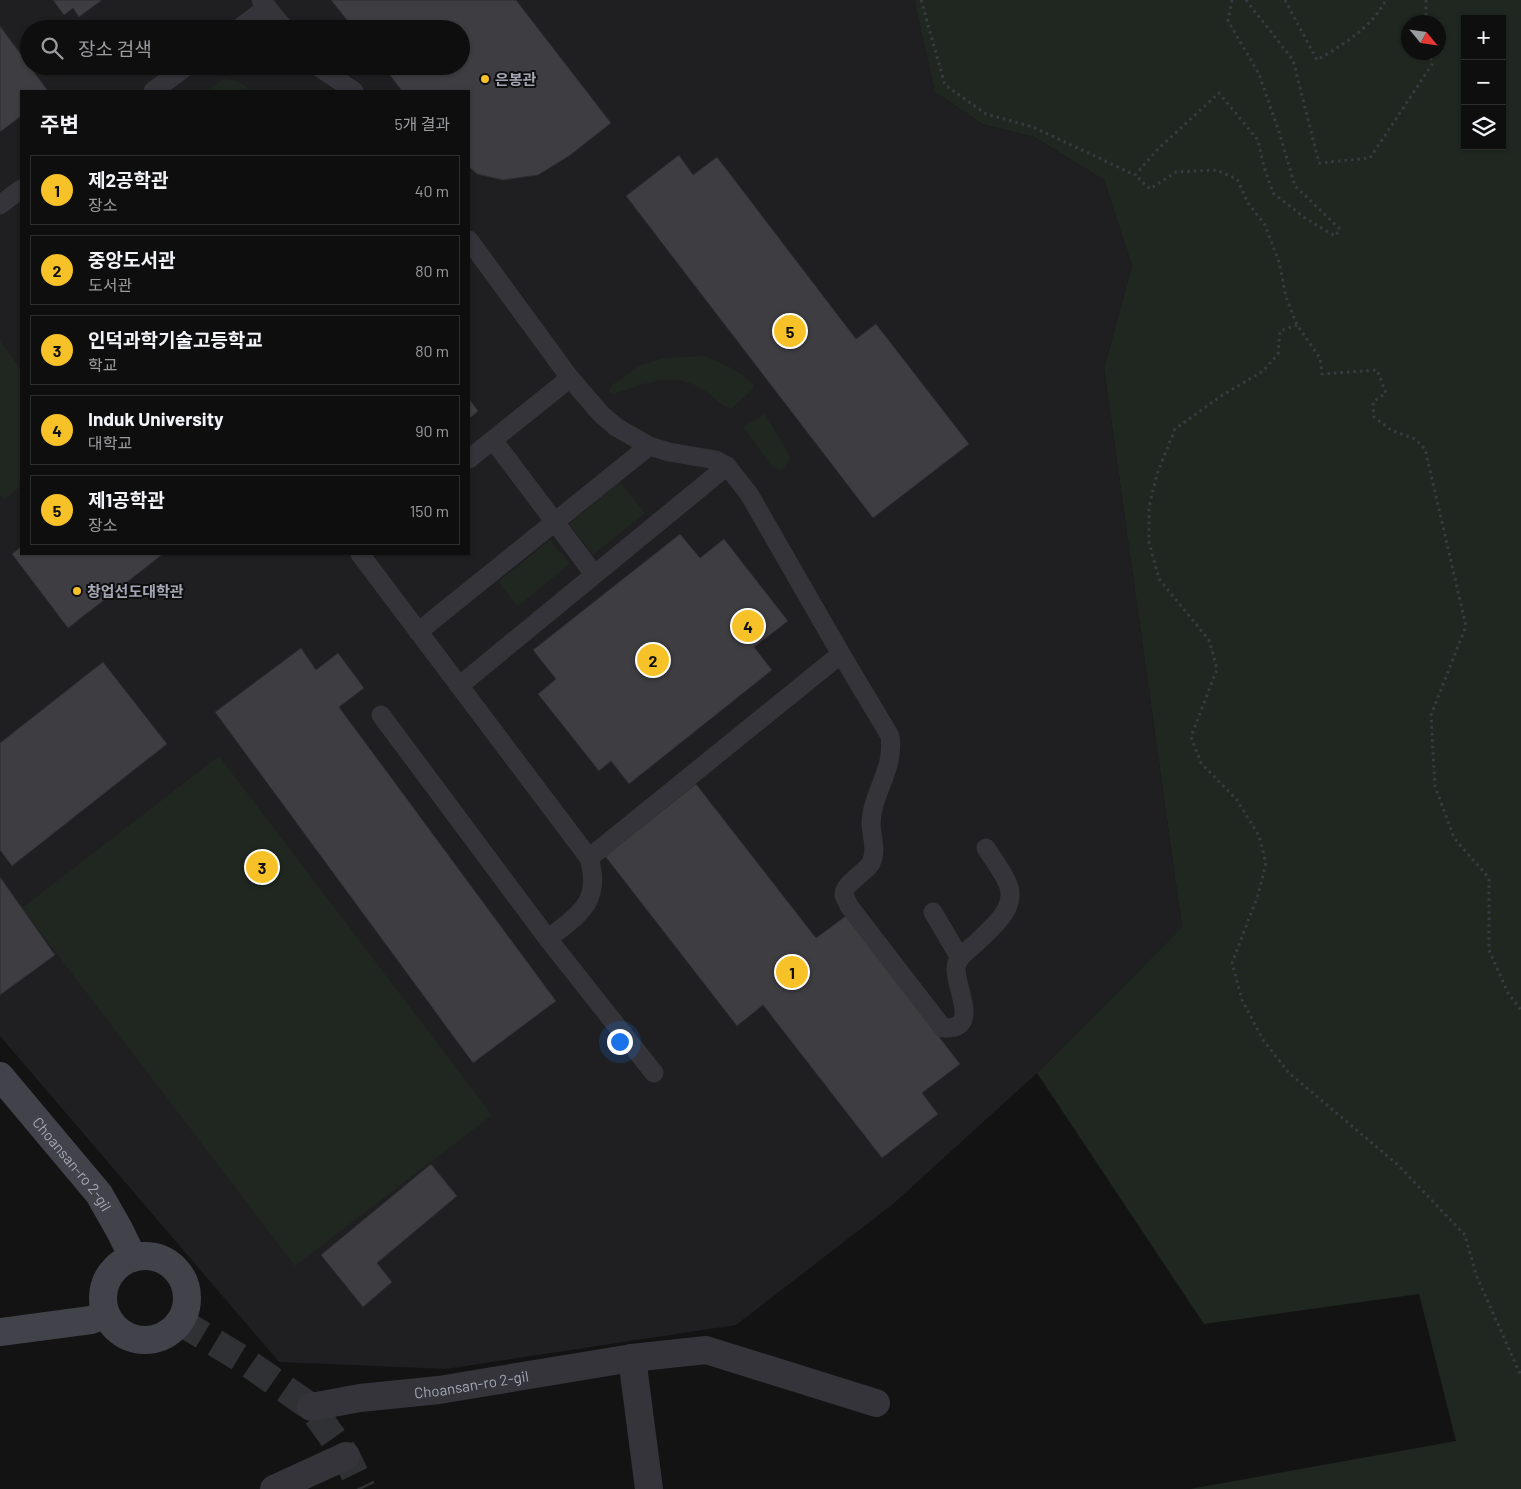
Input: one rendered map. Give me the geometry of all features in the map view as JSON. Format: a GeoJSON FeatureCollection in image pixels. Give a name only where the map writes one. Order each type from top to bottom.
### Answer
{"type":"FeatureCollection","features":[{"type":"Feature","properties":{"kind":"street","name":"Choansan-ro 2-gil"},"geometry":{"type":"LineString","coordinates":[[0,1076],[99,1194],[133,1258]]}},
{"type":"Feature","properties":{"kind":"street"},"geometry":{"type":"LineString","coordinates":[[141,1256],[155,1257],[168,1263],[179,1273],[186,1286],[187,1301],[184,1315],[175,1327],[163,1336],[149,1340],[135,1339],[121,1333],[111,1323],[106,1314],[103,1295],[106,1281],[115,1269],[133,1258],[141,1256]]}},
{"type":"Feature","properties":{"kind":"street"},"geometry":{"type":"LineString","coordinates":[[0,1332],[91,1320],[106,1314]]}},
{"type":"Feature","properties":{"kind":"street","name":"Choansan-ro 2-gil"},"geometry":{"type":"LineString","coordinates":[[311,1407],[360,1398],[439,1390],[632,1358],[706,1350],[876,1403]]}},
{"type":"Feature","properties":{"kind":"street"},"geometry":{"type":"LineString","coordinates":[[632,1358],[649,1489]]}},
{"type":"Feature","properties":{"kind":"street"},"geometry":{"type":"LineString","coordinates":[[274,1489],[346,1456]]}},
{"type":"Feature","properties":{"kind":"lane"},"geometry":{"type":"LineString","coordinates":[[247,20],[264,4],[277,20]]}},
{"type":"Feature","properties":{"kind":"lane"},"geometry":{"type":"LineString","coordinates":[[155,90],[175,75]]}},
{"type":"Feature","properties":{"kind":"lane"},"geometry":{"type":"LineString","coordinates":[[330,75],[353,90]]}},
{"type":"Feature","properties":{"kind":"lane"},"geometry":{"type":"LineString","coordinates":[[0,205],[20,191]]}},
{"type":"Feature","properties":{"kind":"lane"},"geometry":{"type":"LineString","coordinates":[[470,241],[570,378],[601,414],[616,427],[649,446],[669,452],[716,460],[727,466],[749,494],[890,736],[892,747],[891,759],[874,807],[871,826],[874,853],[870,864],[846,889],[844,895],[849,906],[943,1028],[956,1026],[965,1014],[956,974],[957,962],[999,920],[1006,911],[1009,901],[1008,884],[986,848]]}},
{"type":"Feature","properties":{"kind":"lane"},"geometry":{"type":"LineString","coordinates":[[470,458],[570,378]]}},
{"type":"Feature","properties":{"kind":"lane"},"geometry":{"type":"LineString","coordinates":[[493,440],[594,574]]}},
{"type":"Feature","properties":{"kind":"lane"},"geometry":{"type":"LineString","coordinates":[[418,632],[649,446]]}},
{"type":"Feature","properties":{"kind":"lane"},"geometry":{"type":"LineString","coordinates":[[459,686],[727,466]]}},
{"type":"Feature","properties":{"kind":"lane"},"geometry":{"type":"LineString","coordinates":[[361,555],[589,858],[593,883],[590,897],[582,912],[548,939]]}},
{"type":"Feature","properties":{"kind":"lane"},"geometry":{"type":"LineString","coordinates":[[589,858],[841,654]]}},
{"type":"Feature","properties":{"kind":"lane"},"geometry":{"type":"LineString","coordinates":[[381,714],[548,939],[654,1074]]}},
{"type":"Feature","properties":{"kind":"lane"},"geometry":{"type":"LineString","coordinates":[[933,912],[960,958]]}},
{"type":"Feature","properties":{"kind":"path"},"geometry":{"type":"LineString","coordinates":[[921,0],[945,86],[986,114],[1033,127],[1135,175],[1150,189],[1176,172],[1216,170],[1237,179],[1248,203],[1265,225],[1278,262],[1286,297],[1297,325],[1320,358],[1322,374],[1377,370],[1386,393],[1373,402],[1374,417],[1391,430],[1415,440],[1425,448],[1466,626],[1431,715],[1435,786],[1454,838],[1490,878],[1489,950],[1508,993],[1521,1010]]}},
{"type":"Feature","properties":{"kind":"path"},"geometry":{"type":"LineString","coordinates":[[1135,175],[1159,148],[1219,93],[1258,140],[1264,168],[1273,193],[1305,218],[1335,236],[1340,229],[1295,186],[1259,74],[1228,20],[1232,0]]}},
{"type":"Feature","properties":{"kind":"path"},"geometry":{"type":"LineString","coordinates":[[1246,0],[1293,60],[1319,163],[1370,158],[1433,63],[1431,60]]}},
{"type":"Feature","properties":{"kind":"path"},"geometry":{"type":"LineString","coordinates":[[1285,0],[1317,60],[1351,41],[1381,9],[1386,0]]}},
{"type":"Feature","properties":{"kind":"path"},"geometry":{"type":"LineString","coordinates":[[1426,0],[1426,15]]}},
{"type":"Feature","properties":{"kind":"path"},"geometry":{"type":"LineString","coordinates":[[1297,325],[1280,331],[1278,354],[1263,371],[1220,396],[1175,429],[1157,474],[1149,507],[1149,542],[1159,580],[1209,640],[1217,669],[1192,736],[1201,763],[1236,800],[1259,836],[1266,864],[1258,895],[1232,962],[1242,1000],[1263,1040],[1289,1073],[1398,1165],[1465,1236],[1476,1274],[1521,1376]]}},
{"type":"Feature","properties":{"kind":"shaded area"},"geometry":{"type":"Polygon","coordinates":[[[0,0],[914,0],[935,92],[982,124],[1034,137],[1104,180],[1132,266],[1104,368],[1182,927],[1037,1073],[893,1204],[736,1325],[446,1369],[279,1362],[0,1036],[0,0]]]}},
{"type":"Feature","properties":{"kind":"shaded area"},"geometry":{"type":"Polygon","coordinates":[[[914,0],[1521,0],[1521,1489],[1190,1489],[1456,1441],[1419,1294],[1204,1324],[1037,1073],[1182,927],[1104,368],[1132,266],[1104,180],[1034,137],[982,124],[935,92],[914,0]]]}},
{"type":"Feature","properties":{"kind":"shaded area"},"geometry":{"type":"Polygon","coordinates":[[[224,79],[238,82],[249,90],[208,90],[224,79]]]}},
{"type":"Feature","properties":{"kind":"shaded area"},"geometry":{"type":"Polygon","coordinates":[[[0,341],[20,369],[20,487],[4,500],[0,495],[0,341]]]}},
{"type":"Feature","properties":{"kind":"shaded area"},"geometry":{"type":"Polygon","coordinates":[[[704,356],[724,364],[753,384],[753,389],[731,409],[702,389],[680,381],[658,381],[614,394],[609,393],[612,385],[639,366],[664,358],[704,356]]]}},
{"type":"Feature","properties":{"kind":"shaded area"},"geometry":{"type":"Polygon","coordinates":[[[765,414],[790,456],[789,461],[782,470],[773,468],[743,427],[765,414]]]}},
{"type":"Feature","properties":{"kind":"shaded area"},"geometry":{"type":"Polygon","coordinates":[[[620,482],[645,513],[593,555],[569,524],[620,482]]]}},
{"type":"Feature","properties":{"kind":"shaded area"},"geometry":{"type":"Polygon","coordinates":[[[550,540],[570,564],[518,606],[498,582],[550,540]]]}},
{"type":"Feature","properties":{"kind":"shaded area"},"geometry":{"type":"Polygon","coordinates":[[[219,756],[492,1115],[295,1266],[22,908],[219,756]]]}},
{"type":"Feature","properties":{"kind":"building"},"geometry":{"type":"Polygon","coordinates":[[[53,0],[102,0],[79,17],[73,8],[64,15],[53,0]]]}},
{"type":"Feature","properties":{"kind":"building","name":"은봉관"},"geometry":{"type":"Polygon","coordinates":[[[331,0],[516,0],[611,123],[569,156],[538,175],[503,180],[477,174],[470,168],[470,90],[401,90],[390,75],[470,75],[470,20],[347,20],[331,0]]]}},
{"type":"Feature","properties":{"kind":"building"},"geometry":{"type":"Polygon","coordinates":[[[0,26],[20,53],[20,75],[36,75],[47,90],[20,90],[20,117],[0,132],[0,26]]]}},
{"type":"Feature","properties":{"kind":"building"},"geometry":{"type":"Polygon","coordinates":[[[679,155],[693,175],[717,157],[856,339],[876,324],[969,444],[873,518],[626,196],[679,155]]]}},
{"type":"Feature","properties":{"kind":"building"},"geometry":{"type":"Polygon","coordinates":[[[470,400],[478,411],[470,418],[470,400]]]}},
{"type":"Feature","properties":{"kind":"building"},"geometry":{"type":"Polygon","coordinates":[[[680,534],[700,558],[724,539],[788,621],[754,647],[772,670],[629,784],[611,761],[599,771],[538,694],[556,679],[533,650],[680,534]]]}},
{"type":"Feature","properties":{"kind":"building","name":"창업선도대학관"},"geometry":{"type":"Polygon","coordinates":[[[20,548],[20,555],[162,555],[68,628],[12,554],[20,548]]]}},
{"type":"Feature","properties":{"kind":"building"},"geometry":{"type":"Polygon","coordinates":[[[301,648],[316,670],[338,653],[364,688],[339,707],[556,1001],[473,1063],[215,712],[301,648]]]}},
{"type":"Feature","properties":{"kind":"building"},"geometry":{"type":"Polygon","coordinates":[[[103,662],[167,744],[12,866],[0,850],[0,743],[103,662]]]}},
{"type":"Feature","properties":{"kind":"building"},"geometry":{"type":"Polygon","coordinates":[[[696,784],[816,938],[846,916],[960,1064],[922,1093],[938,1114],[882,1158],[763,1005],[737,1026],[605,856],[696,784]]]}},
{"type":"Feature","properties":{"kind":"building"},"geometry":{"type":"Polygon","coordinates":[[[0,877],[55,955],[0,995],[0,877]]]}},
{"type":"Feature","properties":{"kind":"building"},"geometry":{"type":"Polygon","coordinates":[[[431,1164],[457,1196],[377,1263],[392,1282],[363,1307],[321,1255],[431,1164]]]}},
{"type":"Feature","properties":{"kind":"tunnel"},"geometry":{"type":"LineString","coordinates":[[179,1321],[242,1359],[311,1407],[346,1456],[362,1489]]}},
{"type":"Feature","properties":{"kind":"place","name":"은봉관"},"geometry":{"type":"Point","coordinates":[485,79]}},
{"type":"Feature","properties":{"kind":"place","name":"제1공학관"},"geometry":{"type":"Point","coordinates":[790,331]}},
{"type":"Feature","properties":{"kind":"place","name":"창업선도대학관"},"geometry":{"type":"Point","coordinates":[77,591]}},
{"type":"Feature","properties":{"kind":"place","name":"Induk University"},"geometry":{"type":"Point","coordinates":[748,626]}},
{"type":"Feature","properties":{"kind":"place","name":"중앙도서관"},"geometry":{"type":"Point","coordinates":[653,660]}},
{"type":"Feature","properties":{"kind":"place","name":"인덕과학기술고등학교"},"geometry":{"type":"Point","coordinates":[262,867]}},
{"type":"Feature","properties":{"kind":"place","name":"제2공학관"},"geometry":{"type":"Point","coordinates":[792,972]}}]}
